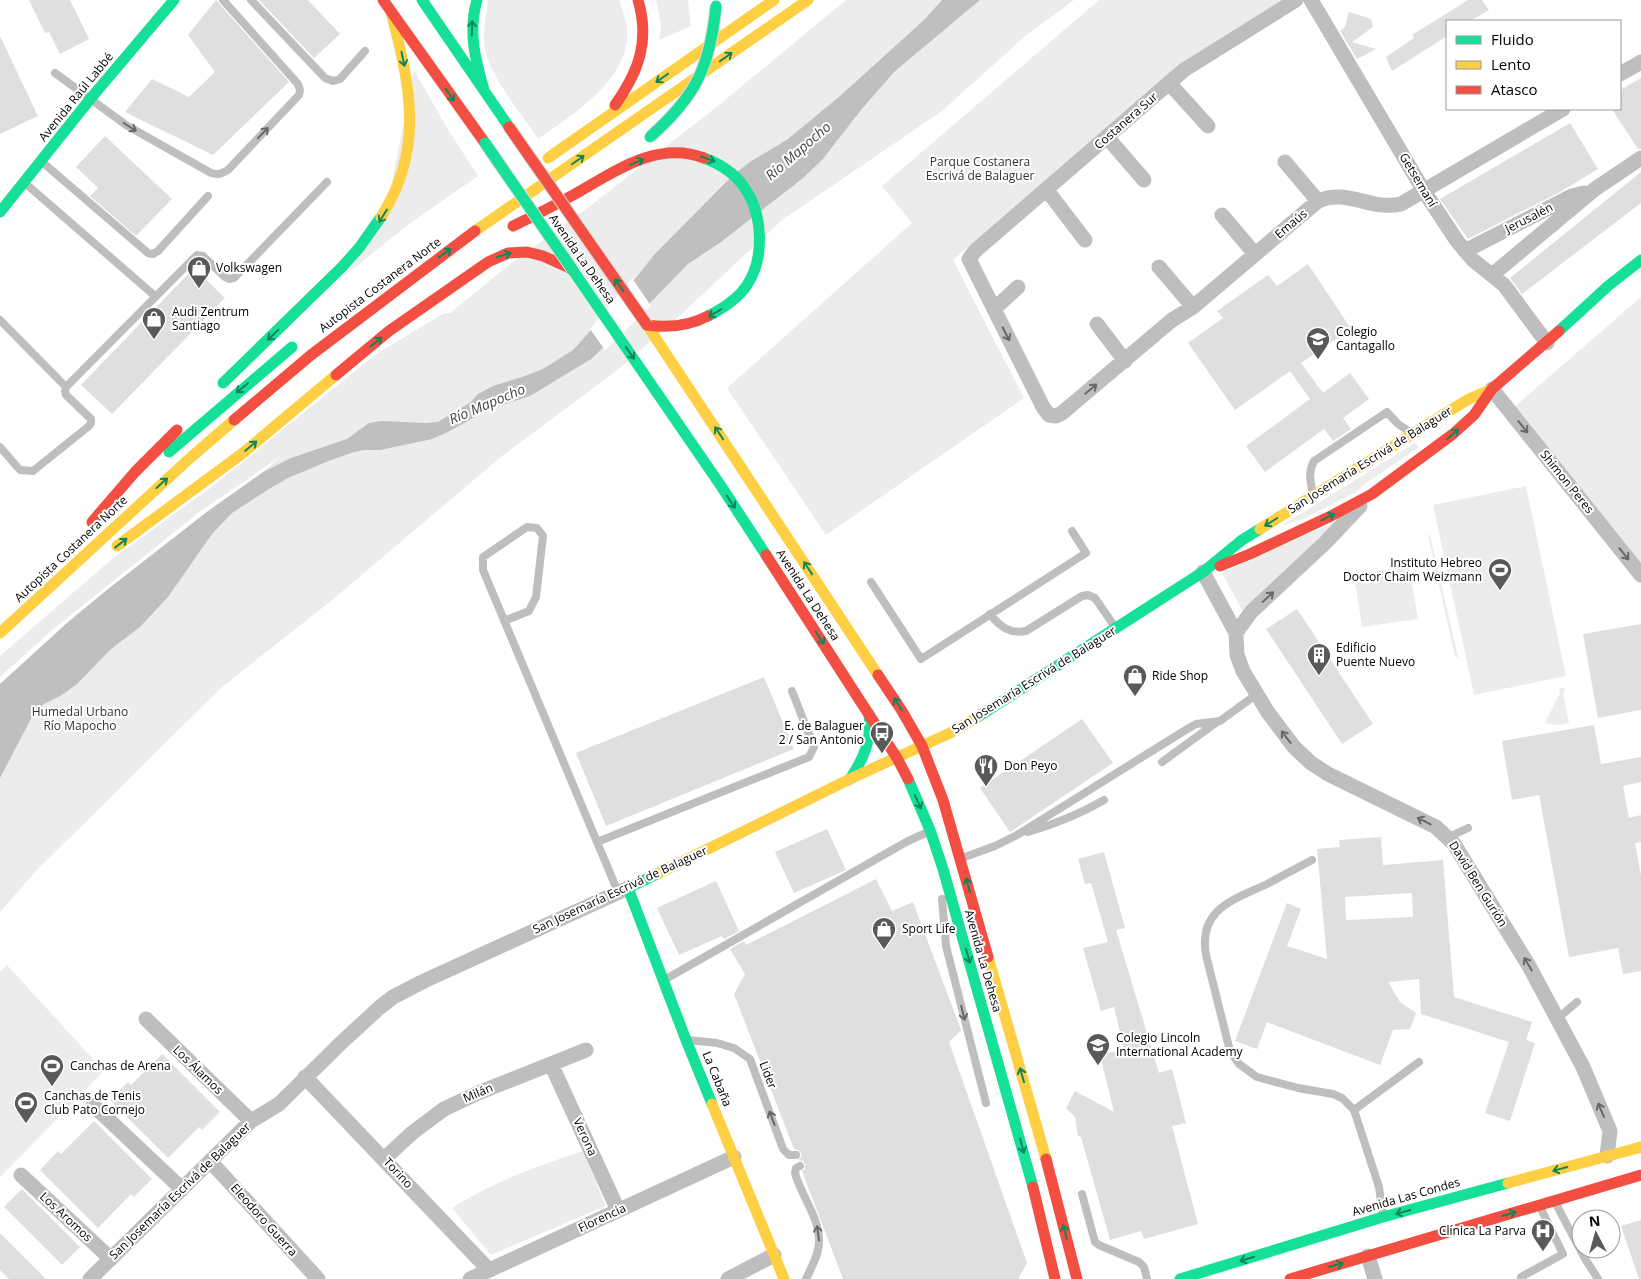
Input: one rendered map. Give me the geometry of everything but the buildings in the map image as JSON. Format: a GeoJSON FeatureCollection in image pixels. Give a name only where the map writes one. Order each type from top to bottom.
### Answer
{"type":"FeatureCollection","features":[{"type":"Feature","properties":{"kind":"main road","name":"Avenida Raúl Labbé"},"geometry":{"type":"LineString","coordinates":[[0,212],[91,98],[174,0]]}},
{"type":"Feature","properties":{"kind":"main road","name":"Avenida La Dehesa"},"geometry":{"type":"LineString","coordinates":[[383,0],[485,143],[721,486],[897,758],[917,800],[940,862],[1015,1117],[1055,1279]]}},
{"type":"Feature","properties":{"kind":"main road","name":"Avenida La Dehesa"},"geometry":{"type":"LineString","coordinates":[[422,0],[647,325],[902,711],[922,746],[943,800],[960,858],[1051,1178],[1077,1279]]}},
{"type":"Feature","properties":{"kind":"main road"},"geometry":{"type":"LineString","coordinates":[[477,0],[472,18],[472,38],[474,58],[484,90]]}},
{"type":"Feature","properties":{"kind":"main road"},"geometry":{"type":"LineString","coordinates":[[606,117],[638,67],[644,34],[642,13],[638,0]]}},
{"type":"Feature","properties":{"kind":"main road"},"geometry":{"type":"LineString","coordinates":[[503,190],[774,0]]}},
{"type":"Feature","properties":{"kind":"main road","name":"Autopista Costanera Norte"},"geometry":{"type":"LineString","coordinates":[[0,633],[189,459],[311,355],[466,238],[808,0]]}},
{"type":"Feature","properties":{"kind":"main road"},"geometry":{"type":"LineString","coordinates":[[638,145],[650,137],[684,105],[697,84],[710,48],[716,3]]}},
{"type":"Feature","properties":{"kind":"main road"},"geometry":{"type":"LineString","coordinates":[[213,393],[348,262],[391,204],[406,162],[410,132],[410,112],[407,78],[391,12]]}},
{"type":"Feature","properties":{"kind":"main road"},"geometry":{"type":"LineString","coordinates":[[624,154],[500,232],[567,199],[624,167],[660,154],[686,154],[711,160],[732,173],[748,193],[757,218],[759,250],[754,272],[733,301],[709,317],[679,326],[660,327],[647,325]]}},
{"type":"Feature","properties":{"kind":"main road"},"geometry":{"type":"LineString","coordinates":[[109,552],[243,453],[361,354],[419,309],[488,262],[508,253],[527,252],[535,253],[572,269]]}},
{"type":"Feature","properties":{"kind":"main road"},"geometry":{"type":"LineString","coordinates":[[378,303],[410,287],[460,256]]}},
{"type":"Feature","properties":{"kind":"main road","name":"San Josemaría Escrivá de Balaguer"},"geometry":{"type":"LineString","coordinates":[[623,890],[978,718],[1204,572],[1242,540],[1468,400],[1492,389],[1547,343],[1608,286],[1641,260]]}},
{"type":"Feature","properties":{"kind":"main road","name":"Autopista Costanera Norte"},"geometry":{"type":"LineString","coordinates":[[187,419],[88,525],[202,423],[301,340]]}},
{"type":"Feature","properties":{"kind":"main road","name":"San Josemaría Escrivá de Balaguer"},"geometry":{"type":"LineString","coordinates":[[1204,572],[1250,554],[1331,516],[1372,494],[1454,434],[1474,415],[1492,389]]}},
{"type":"Feature","properties":{"kind":"main road"},"geometry":{"type":"LineString","coordinates":[[1412,434],[1419,435],[1424,441],[1425,448],[1418,462]]}},
{"type":"Feature","properties":{"kind":"main road"},"geometry":{"type":"LineString","coordinates":[[11,623],[79,576]]}},
{"type":"Feature","properties":{"kind":"main road"},"geometry":{"type":"LineString","coordinates":[[850,779],[867,751],[871,732],[868,714]]}},
{"type":"Feature","properties":{"kind":"main road","name":"La Cabaña"},"geometry":{"type":"LineString","coordinates":[[623,890],[663,980],[784,1279]]}},
{"type":"Feature","properties":{"kind":"main road","name":"Avenida Las Condes"},"geometry":{"type":"LineString","coordinates":[[1180,1279],[1383,1217],[1603,1167],[1641,1147]]}},
{"type":"Feature","properties":{"kind":"main road"},"geometry":{"type":"LineString","coordinates":[[1588,1190],[1603,1167]]}},
{"type":"Feature","properties":{"kind":"main road"},"geometry":{"type":"LineString","coordinates":[[1290,1279],[1641,1175]]}},
{"type":"Feature","properties":{"kind":"street","name":"Costanera Sur"},"geometry":{"type":"LineString","coordinates":[[994,309],[969,259],[975,251],[1184,70],[1296,0]]}},
{"type":"Feature","properties":{"kind":"street","name":"Getsemaní"},"geometry":{"type":"LineString","coordinates":[[1311,0],[1424,191],[1465,252],[1504,285],[1547,343]]}},
{"type":"Feature","properties":{"kind":"street"},"geometry":{"type":"LineString","coordinates":[[1621,73],[1641,62]]}},
{"type":"Feature","properties":{"kind":"street"},"geometry":{"type":"LineString","coordinates":[[1169,83],[1208,126]]}},
{"type":"Feature","properties":{"kind":"street","name":"Emaús"},"geometry":{"type":"LineString","coordinates":[[994,309],[1043,407],[1051,416],[1056,416],[1062,413],[1172,320],[1193,307],[1318,202],[1328,197],[1341,196],[1379,205],[1394,206],[1409,200],[1561,110]]}},
{"type":"Feature","properties":{"kind":"street"},"geometry":{"type":"LineString","coordinates":[[1107,137],[1144,180]]}},
{"type":"Feature","properties":{"kind":"street","name":"Jerusalén"},"geometry":{"type":"LineString","coordinates":[[1492,275],[1595,189],[1641,158]]}},
{"type":"Feature","properties":{"kind":"street"},"geometry":{"type":"LineString","coordinates":[[1285,162],[1318,202]]}},
{"type":"Feature","properties":{"kind":"street"},"geometry":{"type":"LineString","coordinates":[[1046,189],[1085,240]]}},
{"type":"Feature","properties":{"kind":"street","name":"Jerusalén"},"geometry":{"type":"LineString","coordinates":[[1465,252],[1572,196],[1595,189]]}},
{"type":"Feature","properties":{"kind":"street"},"geometry":{"type":"LineString","coordinates":[[1222,215],[1255,254]]}},
{"type":"Feature","properties":{"kind":"street"},"geometry":{"type":"LineString","coordinates":[[1159,268],[1193,307]]}},
{"type":"Feature","properties":{"kind":"street"},"geometry":{"type":"LineString","coordinates":[[994,309],[1018,287]]}},
{"type":"Feature","properties":{"kind":"street"},"geometry":{"type":"LineString","coordinates":[[1097,324],[1124,360]]}},
{"type":"Feature","properties":{"kind":"street","name":"Shimon Peres"},"geometry":{"type":"LineString","coordinates":[[1492,389],[1641,575]]}},
{"type":"Feature","properties":{"kind":"street"},"geometry":{"type":"LineString","coordinates":[[1236,633],[1251,612],[1325,543],[1372,494]]}},
{"type":"Feature","properties":{"kind":"street","name":"David Ben Gurión"},"geometry":{"type":"LineString","coordinates":[[1204,572],[1236,633],[1237,655],[1244,670],[1257,694],[1294,747],[1311,763],[1328,774],[1436,827],[1449,838],[1459,852],[1529,966],[1583,1068],[1610,1131],[1603,1167]]}},
{"type":"Feature","properties":{"kind":"street","name":"San Josemaría Escrivá de Balaguer"},"geometry":{"type":"LineString","coordinates":[[90,1279],[251,1121],[279,1104],[342,1042],[393,997],[424,980],[623,890]]}},
{"type":"Feature","properties":{"kind":"street","name":"Los Álamos"},"geometry":{"type":"LineString","coordinates":[[146,1019],[251,1121]]}},
{"type":"Feature","properties":{"kind":"street","name":"Milán"},"geometry":{"type":"LineString","coordinates":[[384,1159],[412,1132],[444,1110],[478,1093],[586,1050]]}},
{"type":"Feature","properties":{"kind":"street","name":"Verona"},"geometry":{"type":"LineString","coordinates":[[551,1064],[618,1210]]}},
{"type":"Feature","properties":{"kind":"street","name":"Torino"},"geometry":{"type":"LineString","coordinates":[[305,1077],[489,1270]]}},
{"type":"Feature","properties":{"kind":"street"},"geometry":{"type":"LineString","coordinates":[[93,1104],[182,1190]]}},
{"type":"Feature","properties":{"kind":"street","name":"Florencia"},"geometry":{"type":"LineString","coordinates":[[470,1279],[734,1157]]}},
{"type":"Feature","properties":{"kind":"street","name":"Eleodoro Guerra"},"geometry":{"type":"LineString","coordinates":[[210,1161],[318,1279]]}},
{"type":"Feature","properties":{"kind":"street","name":"Los Aromos"},"geometry":{"type":"LineString","coordinates":[[22,1175],[111,1259]]}},
{"type":"Feature","properties":{"kind":"street"},"geometry":{"type":"LineString","coordinates":[[728,1279],[774,1255]]}},
{"type":"Feature","properties":{"kind":"street"},"geometry":{"type":"LineString","coordinates":[[1368,1256],[1375,1279]]}},
{"type":"Feature","properties":{"kind":"lane"},"geometry":{"type":"LineString","coordinates":[[55,73],[126,125],[217,175],[228,170],[299,95],[300,90],[298,84],[223,0]]}},
{"type":"Feature","properties":{"kind":"lane"},"geometry":{"type":"LineString","coordinates":[[251,0],[325,78],[333,81],[340,79],[365,50]]}},
{"type":"Feature","properties":{"kind":"lane"},"geometry":{"type":"LineString","coordinates":[[42,161],[148,253],[153,254],[158,251],[208,196]]}},
{"type":"Feature","properties":{"kind":"lane"},"geometry":{"type":"LineString","coordinates":[[24,182],[156,296]]}},
{"type":"Feature","properties":{"kind":"lane"},"geometry":{"type":"LineString","coordinates":[[0,447],[20,470],[33,471],[89,426],[91,423],[90,419],[66,395],[66,387],[197,255],[202,256],[224,277],[234,278],[327,182]]}},
{"type":"Feature","properties":{"kind":"lane"},"geometry":{"type":"LineString","coordinates":[[0,320],[66,387]]}},
{"type":"Feature","properties":{"kind":"lane"},"geometry":{"type":"LineString","coordinates":[[1314,495],[1309,478],[1309,469],[1314,461],[1387,412],[1398,424],[1412,434]]}},
{"type":"Feature","properties":{"kind":"lane"},"geometry":{"type":"LineString","coordinates":[[504,620],[529,611],[536,597],[543,536],[537,528],[527,527],[483,557],[483,570],[504,620],[598,842],[623,890]]}},
{"type":"Feature","properties":{"kind":"lane"},"geometry":{"type":"LineString","coordinates":[[871,582],[921,659],[1086,553],[1072,531]]}},
{"type":"Feature","properties":{"kind":"lane"},"geometry":{"type":"LineString","coordinates":[[990,614],[1001,627],[1013,632],[1026,631],[1082,596],[1088,595],[1095,598],[1116,628]]}},
{"type":"Feature","properties":{"kind":"lane"},"geometry":{"type":"LineString","coordinates":[[598,842],[809,757],[814,747],[792,691]]}},
{"type":"Feature","properties":{"kind":"lane"},"geometry":{"type":"LineString","coordinates":[[1162,762],[1257,694]]}},
{"type":"Feature","properties":{"kind":"lane"},"geometry":{"type":"LineString","coordinates":[[960,858],[995,846],[1017,835],[1196,724],[1220,721]]}},
{"type":"Feature","properties":{"kind":"lane"},"geometry":{"type":"LineString","coordinates":[[1017,835],[1075,815],[1104,800]]}},
{"type":"Feature","properties":{"kind":"lane"},"geometry":{"type":"LineString","coordinates":[[1449,838],[1468,828]]}},
{"type":"Feature","properties":{"kind":"lane"},"geometry":{"type":"LineString","coordinates":[[663,980],[908,841],[930,832]]}},
{"type":"Feature","properties":{"kind":"lane"},"geometry":{"type":"LineString","coordinates":[[1312,860],[1238,897],[1221,908],[1210,919],[1205,931],[1204,944],[1230,1051],[1239,1064],[1257,1077],[1298,1088],[1333,1094],[1342,1098],[1354,1110],[1379,1187],[1383,1217]]}},
{"type":"Feature","properties":{"kind":"lane"},"geometry":{"type":"LineString","coordinates":[[940,862],[943,927],[946,946],[986,1104]]}},
{"type":"Feature","properties":{"kind":"lane"},"geometry":{"type":"LineString","coordinates":[[1558,1019],[1576,1002]]}},
{"type":"Feature","properties":{"kind":"lane","name":"Lider"},"geometry":{"type":"LineString","coordinates":[[686,1040],[717,1042],[734,1048],[750,1059],[784,1149],[789,1155],[796,1155]]}},
{"type":"Feature","properties":{"kind":"lane"},"geometry":{"type":"LineString","coordinates":[[1354,1110],[1420,1062]]}},
{"type":"Feature","properties":{"kind":"lane"},"geometry":{"type":"LineString","coordinates":[[800,1166],[796,1168],[795,1173],[817,1224],[819,1243],[806,1279]]}},
{"type":"Feature","properties":{"kind":"lane"},"geometry":{"type":"LineString","coordinates":[[1082,1194],[1096,1242],[1138,1262],[1144,1267],[1147,1279]]}},
{"type":"Feature","properties":{"kind":"lane"},"geometry":{"type":"LineString","coordinates":[[1554,1200],[1584,1257],[1598,1279]]}},
{"type":"Feature","properties":{"kind":"lane"},"geometry":{"type":"LineString","coordinates":[[1520,1277],[1563,1254],[1539,1205]]}},
{"type":"Feature","properties":{"kind":"green space"},"geometry":{"type":"Polygon","coordinates":[[[488,0],[619,0],[621,5],[626,20],[627,41],[623,57],[616,71],[593,98],[538,139],[499,82],[487,58],[484,46],[484,30],[488,0]]]}},
{"type":"Feature","properties":{"kind":"green space"},"geometry":{"type":"Polygon","coordinates":[[[656,0],[688,0],[691,26],[659,40],[661,26],[656,0]]]}},
{"type":"Feature","properties":{"kind":"green space","name":"Humedal Urbano Río Mapocho"},"geometry":{"type":"Polygon","coordinates":[[[846,0],[1074,0],[1024,37],[942,111],[782,220],[671,324],[615,372],[502,456],[331,601],[222,687],[36,871],[0,912],[0,686],[281,456],[198,513],[51,631],[0,677],[0,656],[112,559],[213,486],[375,355],[444,313],[450,313],[509,265],[590,206],[719,105],[846,0]]]}},
{"type":"Feature","properties":{"kind":"green space","name":"Parque Costanera Escrivá de Balaguer"},"geometry":{"type":"Polygon","coordinates":[[[1099,0],[1282,0],[1173,71],[953,260],[1024,398],[826,535],[727,388],[912,223],[882,186],[1099,0]]]}},
{"type":"Feature","properties":{"kind":"green space"},"geometry":{"type":"Polygon","coordinates":[[[414,70],[447,128],[478,176],[409,224],[348,273],[385,217],[414,70]]]}},
{"type":"Feature","properties":{"kind":"green space"},"geometry":{"type":"Polygon","coordinates":[[[1641,297],[1641,577],[1506,414],[1641,297]]]}},
{"type":"Feature","properties":{"kind":"green space"},"geometry":{"type":"Polygon","coordinates":[[[1415,443],[1418,448],[1363,485],[1358,491],[1303,519],[1281,526],[1415,443]]]}},
{"type":"Feature","properties":{"kind":"green space","name":"Instituto Hebreo Doctor Chaim Weizmann"},"geometry":{"type":"Polygon","coordinates":[[[1526,486],[1566,676],[1474,695],[1433,505],[1526,486]]]}},
{"type":"Feature","properties":{"kind":"green space"},"geometry":{"type":"Polygon","coordinates":[[[1340,520],[1242,610],[1222,573],[1340,520]]]}},
{"type":"Feature","properties":{"kind":"green space"},"geometry":{"type":"Polygon","coordinates":[[[1428,535],[1430,535],[1458,657],[1455,657],[1428,535]]]}},
{"type":"Feature","properties":{"kind":"green space","name":"Instituto Hebreo Doctor Chaim Weizmann"},"geometry":{"type":"Polygon","coordinates":[[[1409,566],[1418,619],[1362,627],[1354,575],[1409,566]]]}},
{"type":"Feature","properties":{"kind":"green space"},"geometry":{"type":"Polygon","coordinates":[[[1562,687],[1565,690],[1563,694],[1569,723],[1557,725],[1545,723],[1560,693],[1559,689],[1562,687]]]}},
{"type":"Feature","properties":{"kind":"green space","name":"Canchas de Tenis Club Pato Cornejo"},"geometry":{"type":"Polygon","coordinates":[[[7,965],[104,1071],[0,1177],[0,972],[7,965]]]}},
{"type":"Feature","properties":{"kind":"green space"},"geometry":{"type":"Polygon","coordinates":[[[583,1151],[606,1206],[491,1255],[452,1208],[499,1182],[583,1151]]]}},
{"type":"Feature","properties":{"kind":"water","name":"Río Mapocho"},"geometry":{"type":"Polygon","coordinates":[[[942,0],[980,0],[894,72],[822,160],[803,178],[721,242],[688,264],[591,359],[530,396],[489,409],[432,439],[380,450],[354,452],[331,460],[288,478],[232,513],[212,534],[168,597],[140,627],[111,649],[77,684],[62,695],[44,704],[34,713],[0,778],[0,684],[68,622],[208,511],[263,472],[291,458],[347,439],[369,423],[381,421],[438,422],[471,402],[478,394],[493,386],[543,369],[573,350],[619,299],[654,255],[734,174],[788,139],[840,96],[924,20],[942,0]]]}},
{"type":"Feature","properties":{"kind":"pier"},"geometry":{"type":"Polygon","coordinates":[[[632,278],[651,306],[605,350],[590,329],[632,278]]]}},
{"type":"Feature","properties":{"kind":"traffic: fast"},"geometry":{"type":"LineString","coordinates":[[0,212],[91,98],[174,0]]}},
{"type":"Feature","properties":{"kind":"traffic: fast"},"geometry":{"type":"LineString","coordinates":[[422,0],[509,127]]}},
{"type":"Feature","properties":{"kind":"traffic: fast"},"geometry":{"type":"LineString","coordinates":[[477,0],[474,11],[473,34],[475,56],[484,90]]}},
{"type":"Feature","properties":{"kind":"traffic: fast"},"geometry":{"type":"LineString","coordinates":[[650,137],[679,108],[690,94],[698,79],[710,46],[716,6]]}},
{"type":"Feature","properties":{"kind":"traffic: fast"},"geometry":{"type":"LineString","coordinates":[[485,143],[572,269]]}},
{"type":"Feature","properties":{"kind":"traffic: fast"},"geometry":{"type":"LineString","coordinates":[[704,158],[726,169],[744,187],[755,209],[759,236],[757,262],[747,285],[729,303],[708,316]]}},
{"type":"Feature","properties":{"kind":"traffic: fast"},"geometry":{"type":"LineString","coordinates":[[223,383],[342,267],[359,248],[381,217]]}},
{"type":"Feature","properties":{"kind":"traffic: fast"},"geometry":{"type":"LineString","coordinates":[[1559,331],[1608,286],[1641,260]]}},
{"type":"Feature","properties":{"kind":"traffic: fast"},"geometry":{"type":"LineString","coordinates":[[572,269],[766,555]]}},
{"type":"Feature","properties":{"kind":"traffic: fast"},"geometry":{"type":"LineString","coordinates":[[169,452],[292,347]]}},
{"type":"Feature","properties":{"kind":"traffic: fast"},"geometry":{"type":"LineString","coordinates":[[976,718],[1203,572],[1242,540],[1260,529]]}},
{"type":"Feature","properties":{"kind":"traffic: fast"},"geometry":{"type":"LineString","coordinates":[[850,779],[866,748],[870,723],[869,714]]}},
{"type":"Feature","properties":{"kind":"traffic: fast"},"geometry":{"type":"LineString","coordinates":[[908,779],[930,830],[943,869],[1033,1187]]}},
{"type":"Feature","properties":{"kind":"traffic: fast"},"geometry":{"type":"LineString","coordinates":[[659,873],[628,888],[712,1104]]}},
{"type":"Feature","properties":{"kind":"traffic: fast"},"geometry":{"type":"LineString","coordinates":[[1180,1279],[1383,1217],[1508,1183]]}},
{"type":"Feature","properties":{"kind":"traffic: slow"},"geometry":{"type":"LineString","coordinates":[[548,158],[774,0]]}},
{"type":"Feature","properties":{"kind":"traffic: slow"},"geometry":{"type":"LineString","coordinates":[[475,231],[808,0]]}},
{"type":"Feature","properties":{"kind":"traffic: slow"},"geometry":{"type":"LineString","coordinates":[[381,217],[395,191],[404,166],[409,141],[408,91],[391,12]]}},
{"type":"Feature","properties":{"kind":"traffic: slow"},"geometry":{"type":"LineString","coordinates":[[647,325],[878,675]]}},
{"type":"Feature","properties":{"kind":"traffic: slow"},"geometry":{"type":"LineString","coordinates":[[117,546],[243,453],[336,375]]}},
{"type":"Feature","properties":{"kind":"traffic: slow"},"geometry":{"type":"LineString","coordinates":[[1260,529],[1467,400],[1492,389]]}},
{"type":"Feature","properties":{"kind":"traffic: slow"},"geometry":{"type":"LineString","coordinates":[[0,633],[234,420]]}},
{"type":"Feature","properties":{"kind":"traffic: slow"},"geometry":{"type":"LineString","coordinates":[[659,873],[850,779],[950,733],[976,718]]}},
{"type":"Feature","properties":{"kind":"traffic: slow"},"geometry":{"type":"LineString","coordinates":[[988,957],[1046,1159]]}},
{"type":"Feature","properties":{"kind":"traffic: slow"},"geometry":{"type":"LineString","coordinates":[[712,1104],[784,1279]]}},
{"type":"Feature","properties":{"kind":"traffic: slow"},"geometry":{"type":"LineString","coordinates":[[1508,1183],[1641,1147]]}},
{"type":"Feature","properties":{"kind":"traffic: jam"},"geometry":{"type":"LineString","coordinates":[[383,0],[485,143]]}},
{"type":"Feature","properties":{"kind":"traffic: jam"},"geometry":{"type":"LineString","coordinates":[[615,105],[630,80],[640,55],[643,29],[638,0]]}},
{"type":"Feature","properties":{"kind":"traffic: jam"},"geometry":{"type":"LineString","coordinates":[[509,127],[647,325]]}},
{"type":"Feature","properties":{"kind":"traffic: jam"},"geometry":{"type":"LineString","coordinates":[[513,226],[636,161],[670,153],[687,153],[704,158]]}},
{"type":"Feature","properties":{"kind":"traffic: jam"},"geometry":{"type":"LineString","coordinates":[[234,420],[311,355],[475,231]]}},
{"type":"Feature","properties":{"kind":"traffic: jam"},"geometry":{"type":"LineString","coordinates":[[336,375],[389,331],[488,262],[508,253],[527,252],[543,256],[572,269]]}},
{"type":"Feature","properties":{"kind":"traffic: jam"},"geometry":{"type":"LineString","coordinates":[[647,325],[678,325],[708,316]]}},
{"type":"Feature","properties":{"kind":"traffic: jam"},"geometry":{"type":"LineString","coordinates":[[1220,566],[1331,516],[1372,494],[1453,434],[1474,415],[1492,389],[1559,331]]}},
{"type":"Feature","properties":{"kind":"traffic: jam"},"geometry":{"type":"LineString","coordinates":[[92,522],[135,472],[177,430]]}},
{"type":"Feature","properties":{"kind":"traffic: jam"},"geometry":{"type":"LineString","coordinates":[[766,555],[897,758],[908,779]]}},
{"type":"Feature","properties":{"kind":"traffic: jam"},"geometry":{"type":"LineString","coordinates":[[878,675],[922,746],[943,800],[988,957]]}},
{"type":"Feature","properties":{"kind":"traffic: jam"},"geometry":{"type":"LineString","coordinates":[[1046,1159],[1077,1279]]}},
{"type":"Feature","properties":{"kind":"traffic: jam"},"geometry":{"type":"LineString","coordinates":[[1290,1279],[1641,1175]]}},
{"type":"Feature","properties":{"kind":"traffic: jam"},"geometry":{"type":"LineString","coordinates":[[1033,1187],[1055,1279]]}},
{"type":"Feature","properties":{"kind":"place","name":"Volkswagen"},"geometry":{"type":"Point","coordinates":[199,289]}},
{"type":"Feature","properties":{"kind":"place","name":"Audi Zentrum Santiago"},"geometry":{"type":"Point","coordinates":[154,340]}},
{"type":"Feature","properties":{"kind":"place","name":"Colegio Cantagallo"},"geometry":{"type":"Point","coordinates":[1318,360]}},
{"type":"Feature","properties":{"kind":"place","name":"Instituto Hebreo Doctor Chaim Weizmann"},"geometry":{"type":"Point","coordinates":[1500,591]}},
{"type":"Feature","properties":{"kind":"place","name":"Edificio Puente Nuevo"},"geometry":{"type":"Point","coordinates":[1319,676]}},
{"type":"Feature","properties":{"kind":"place","name":"Ride Shop"},"geometry":{"type":"Point","coordinates":[1135,697]}},
{"type":"Feature","properties":{"kind":"place","name":"E. de Balaguer 2 / San Antonio"},"geometry":{"type":"Point","coordinates":[882,754]}},
{"type":"Feature","properties":{"kind":"place","name":"Don Peyo"},"geometry":{"type":"Point","coordinates":[986,787]}},
{"type":"Feature","properties":{"kind":"place","name":"Sport Life"},"geometry":{"type":"Point","coordinates":[884,950]}},
{"type":"Feature","properties":{"kind":"place","name":"Colegio Lincoln International Academy"},"geometry":{"type":"Point","coordinates":[1098,1066]}},
{"type":"Feature","properties":{"kind":"place","name":"Canchas de Arena"},"geometry":{"type":"Point","coordinates":[52,1087]}},
{"type":"Feature","properties":{"kind":"place","name":"Canchas de Tenis Club Pato Cornejo"},"geometry":{"type":"Point","coordinates":[26,1124]}},
{"type":"Feature","properties":{"kind":"place","name":"Clínica La Parva"},"geometry":{"type":"Point","coordinates":[1543,1252]}}]}
